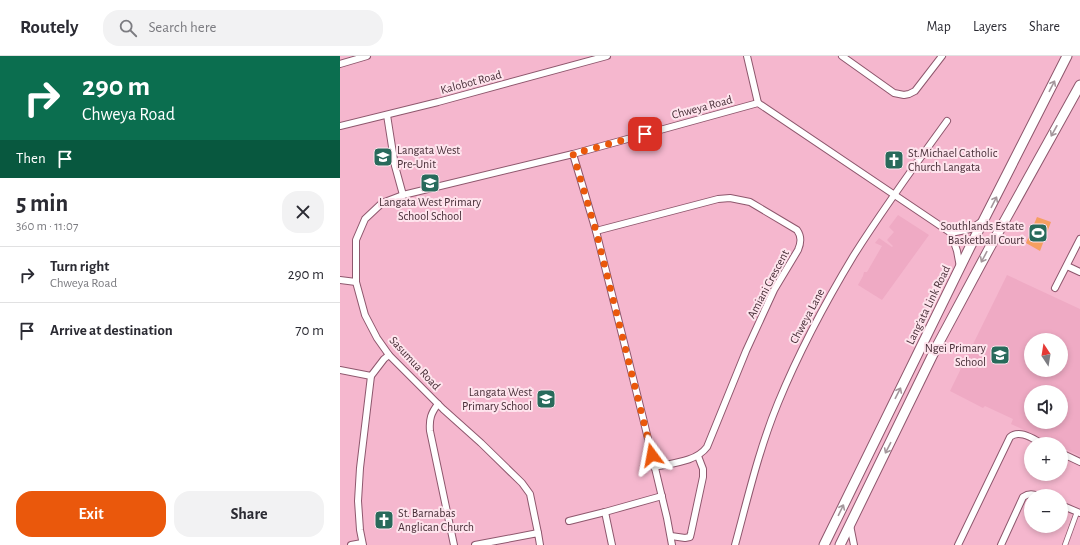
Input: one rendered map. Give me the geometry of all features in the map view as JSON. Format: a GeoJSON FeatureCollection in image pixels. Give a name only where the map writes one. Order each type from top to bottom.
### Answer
{"type":"FeatureCollection","features":[{"type":"Feature","properties":{"kind":"main road","name":"Lang'ata Link Road"},"geometry":{"type":"LineString","coordinates":[[824,545],[960,267],[1067,56]]}},
{"type":"Feature","properties":{"kind":"main road"},"geometry":{"type":"LineString","coordinates":[[840,545],[937,346],[1080,85]]}},
{"type":"Feature","properties":{"kind":"street"},"geometry":{"type":"LineString","coordinates":[[340,64],[367,56]]}},
{"type":"Feature","properties":{"kind":"street","name":"Kalobot Road"},"geometry":{"type":"LineString","coordinates":[[340,126],[387,115],[607,56]]}},
{"type":"Feature","properties":{"kind":"street"},"geometry":{"type":"LineString","coordinates":[[747,56],[758,103],[951,234],[957,251],[960,267]]}},
{"type":"Feature","properties":{"kind":"street"},"geometry":{"type":"LineString","coordinates":[[842,56],[894,93],[904,96],[915,91],[942,56]]}},
{"type":"Feature","properties":{"kind":"street","name":"Chweya Road"},"geometry":{"type":"LineString","coordinates":[[403,195],[573,154],[758,103]]}},
{"type":"Feature","properties":{"kind":"street"},"geometry":{"type":"LineString","coordinates":[[387,115],[395,166],[403,195]]}},
{"type":"Feature","properties":{"kind":"street","name":"Chweya Lane"},"geometry":{"type":"LineString","coordinates":[[735,545],[762,449],[778,404],[800,352],[826,303],[855,255],[947,121]]}},
{"type":"Feature","properties":{"kind":"street"},"geometry":{"type":"LineString","coordinates":[[573,154],[596,231],[662,496],[672,545]]}},
{"type":"Feature","properties":{"kind":"street","name":"Sasumua Road"},"geometry":{"type":"LineString","coordinates":[[403,195],[382,203],[365,219],[356,240],[356,282],[365,315],[377,338],[389,355],[438,404],[522,483],[530,494],[540,545]]}},
{"type":"Feature","properties":{"kind":"street","name":"Amiani Crescent"},"geometry":{"type":"LineString","coordinates":[[596,231],[730,198],[750,202],[797,230],[800,234],[801,243],[798,250],[774,290],[746,351],[707,447],[698,456]]}},
{"type":"Feature","properties":{"kind":"street"},"geometry":{"type":"LineString","coordinates":[[951,234],[970,229],[984,220]]}},
{"type":"Feature","properties":{"kind":"street"},"geometry":{"type":"LineString","coordinates":[[1055,288],[1080,239]]}},
{"type":"Feature","properties":{"kind":"street"},"geometry":{"type":"LineString","coordinates":[[1067,266],[1080,272]]}},
{"type":"Feature","properties":{"kind":"street"},"geometry":{"type":"LineString","coordinates":[[340,280],[356,282]]}},
{"type":"Feature","properties":{"kind":"street"},"geometry":{"type":"LineString","coordinates":[[351,545],[362,544],[358,500],[360,468],[371,376],[389,355]]}},
{"type":"Feature","properties":{"kind":"street"},"geometry":{"type":"LineString","coordinates":[[340,370],[371,376]]}},
{"type":"Feature","properties":{"kind":"street"},"geometry":{"type":"LineString","coordinates":[[438,404],[429,418],[430,431],[454,545]]}},
{"type":"Feature","properties":{"kind":"street"},"geometry":{"type":"LineString","coordinates":[[958,545],[1010,436],[1020,433],[1028,437]]}},
{"type":"Feature","properties":{"kind":"street"},"geometry":{"type":"LineString","coordinates":[[654,467],[698,456],[703,469],[703,477],[690,537],[685,538],[671,536]]}},
{"type":"Feature","properties":{"kind":"street"},"geometry":{"type":"LineString","coordinates":[[1068,456],[1080,462]]}},
{"type":"Feature","properties":{"kind":"street"},"geometry":{"type":"LineString","coordinates":[[569,521],[662,496]]}},
{"type":"Feature","properties":{"kind":"street"},"geometry":{"type":"LineString","coordinates":[[1001,545],[1024,496]]}},
{"type":"Feature","properties":{"kind":"street"},"geometry":{"type":"LineString","coordinates":[[1065,545],[1078,513],[1068,508]]}},
{"type":"Feature","properties":{"kind":"street"},"geometry":{"type":"LineString","coordinates":[[605,512],[612,545]]}},
{"type":"Feature","properties":{"kind":"street"},"geometry":{"type":"LineString","coordinates":[[850,524],[854,545]]}},
{"type":"Feature","properties":{"kind":"street"},"geometry":{"type":"LineString","coordinates":[[475,545],[492,543],[538,533]]}},
{"type":"Feature","properties":{"kind":"shaded area"},"geometry":{"type":"Polygon","coordinates":[[[898,215],[929,235],[882,300],[858,285],[864,272],[867,272],[882,246],[875,243],[879,238],[892,247],[893,246],[887,240],[894,232],[889,227],[898,215]]]}},
{"type":"Feature","properties":{"kind":"shaded area","name":"Southlands Estate Basketball Court"},"geometry":{"type":"Polygon","coordinates":[[[1037,217],[1051,222],[1040,251],[1026,243],[1037,217]]]}},
{"type":"Feature","properties":{"kind":"shaded area","name":"Ngei Primary School"},"geometry":{"type":"Polygon","coordinates":[[[1007,275],[1080,309],[1080,456],[1068,450],[1068,437],[1039,437],[1011,424],[1013,419],[985,406],[983,408],[950,391],[1007,275]]]}},
{"type":"Feature","properties":{"kind":"place","name":"Langata West Pre-Unit"},"geometry":{"type":"Point","coordinates":[383,157]}},
{"type":"Feature","properties":{"kind":"place","name":"St.Michael Catholic Church Langata"},"geometry":{"type":"Point","coordinates":[894,160]}},
{"type":"Feature","properties":{"kind":"place","name":"Langata West Primary School School"},"geometry":{"type":"Point","coordinates":[430,183]}},
{"type":"Feature","properties":{"kind":"place","name":"Southlands Estate Basketball Court"},"geometry":{"type":"Point","coordinates":[1038,233]}},
{"type":"Feature","properties":{"kind":"place","name":"Ngei Primary School"},"geometry":{"type":"Point","coordinates":[1000,355]}},
{"type":"Feature","properties":{"kind":"place","name":"Langata West Primary School"},"geometry":{"type":"Point","coordinates":[546,399]}},
{"type":"Feature","properties":{"kind":"place","name":"St. Barnabas Anglican Church"},"geometry":{"type":"Point","coordinates":[384,520]}},
{"type":"Feature","properties":{"kind":"route"},"geometry":{"type":"LineString","coordinates":[[645,134],[573,154],[596,231],[652,455]]}}]}
